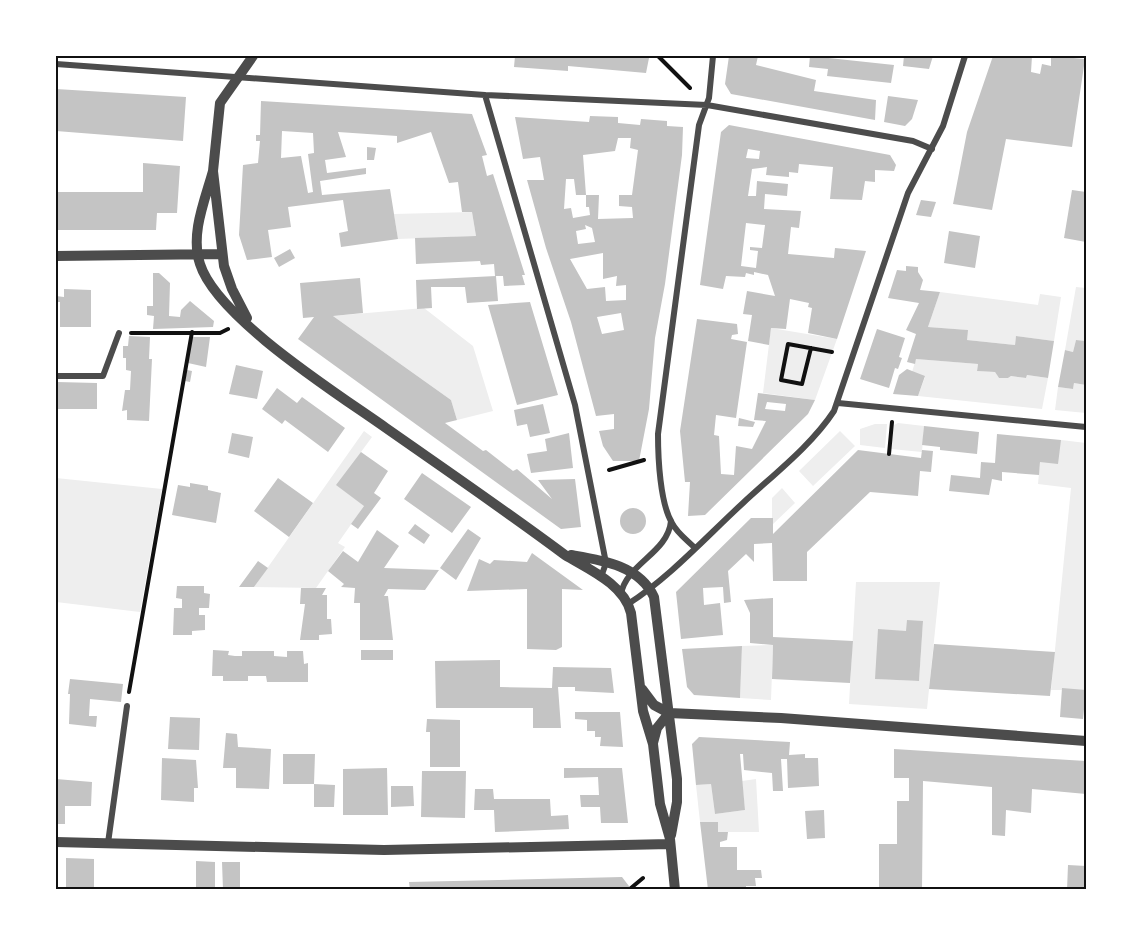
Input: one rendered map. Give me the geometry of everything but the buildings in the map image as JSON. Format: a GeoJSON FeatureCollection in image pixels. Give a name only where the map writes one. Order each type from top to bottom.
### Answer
{"type":"FeatureCollection","features":[{"type":"Feature","properties":{"kind":"street"},"geometry":{"type":"LineString","coordinates":[[253,56],[218,110],[213,171],[197,230],[197,254],[203,272],[216,293],[255,331],[565,555],[602,577],[625,599]]}},
{"type":"Feature","properties":{"kind":"street"},"geometry":{"type":"LineString","coordinates":[[675,890],[670,841],[660,804],[653,744],[643,711],[624,583],[663,540],[670,529],[671,521],[662,477],[658,434],[699,125],[707,105],[713,56]]}},
{"type":"Feature","properties":{"kind":"street"},"geometry":{"type":"LineString","coordinates":[[625,599],[649,588],[695,548],[823,427],[838,403],[907,196],[943,126],[965,56]]}},
{"type":"Feature","properties":{"kind":"street"},"geometry":{"type":"LineString","coordinates":[[56,64],[485,95],[707,105],[913,141],[932,149]]}},
{"type":"Feature","properties":{"kind":"street"},"geometry":{"type":"LineString","coordinates":[[485,95],[575,405],[606,563],[602,577]]}},
{"type":"Feature","properties":{"kind":"street"},"geometry":{"type":"LineString","coordinates":[[213,171],[222,254],[232,289],[255,331]]}},
{"type":"Feature","properties":{"kind":"street"},"geometry":{"type":"LineString","coordinates":[[56,256],[222,254]]}},
{"type":"Feature","properties":{"kind":"street"},"geometry":{"type":"LineString","coordinates":[[56,376],[103,376],[119,333]]}},
{"type":"Feature","properties":{"kind":"street"},"geometry":{"type":"LineString","coordinates":[[838,403],[1086,427]]}},
{"type":"Feature","properties":{"kind":"street"},"geometry":{"type":"LineString","coordinates":[[671,521],[695,548]]}},
{"type":"Feature","properties":{"kind":"street"},"geometry":{"type":"LineString","coordinates":[[565,555],[606,563],[632,572],[649,588],[656,601],[678,789],[670,841]]}},
{"type":"Feature","properties":{"kind":"street"},"geometry":{"type":"LineString","coordinates":[[639,680],[649,699],[669,713],[781,718],[1086,741]]}},
{"type":"Feature","properties":{"kind":"street"},"geometry":{"type":"LineString","coordinates":[[108,843],[127,706]]}},
{"type":"Feature","properties":{"kind":"street"},"geometry":{"type":"LineString","coordinates":[[653,744],[657,728],[669,713]]}},
{"type":"Feature","properties":{"kind":"street"},"geometry":{"type":"LineString","coordinates":[[56,842],[384,850],[670,841]]}},
{"type":"Feature","properties":{"kind":"path"},"geometry":{"type":"LineString","coordinates":[[658,56],[690,88]]}},
{"type":"Feature","properties":{"kind":"path"},"geometry":{"type":"LineString","coordinates":[[119,333],[219,333],[230,327]]}},
{"type":"Feature","properties":{"kind":"path"},"geometry":{"type":"LineString","coordinates":[[127,706],[192,332]]}},
{"type":"Feature","properties":{"kind":"path"},"geometry":{"type":"LineString","coordinates":[[811,348],[802,384],[781,380],[788,344],[811,348],[832,352]]}},
{"type":"Feature","properties":{"kind":"path"},"geometry":{"type":"LineString","coordinates":[[889,454],[892,421]]}},
{"type":"Feature","properties":{"kind":"path"},"geometry":{"type":"LineString","coordinates":[[609,470],[645,460]]}},
{"type":"Feature","properties":{"kind":"path"},"geometry":{"type":"LineString","coordinates":[[632,888],[643,878]]}},
{"type":"Feature","properties":{"kind":"shaded area"},"geometry":{"type":"Polygon","coordinates":[[[472,212],[476,236],[398,239],[394,214],[472,212]]]}},
{"type":"Feature","properties":{"kind":"shaded area"},"geometry":{"type":"Polygon","coordinates":[[[1076,287],[1086,288],[1086,341],[1076,340],[1073,352],[1065,350],[1076,287]]]}},
{"type":"Feature","properties":{"kind":"shaded area"},"geometry":{"type":"Polygon","coordinates":[[[940,292],[1038,305],[1040,294],[1061,297],[1054,341],[1016,336],[1015,345],[967,340],[967,330],[928,327],[940,292]]]}},
{"type":"Feature","properties":{"kind":"shaded area"},"geometry":{"type":"Polygon","coordinates":[[[424,308],[473,346],[493,411],[457,420],[451,400],[333,316],[424,308]]]}},
{"type":"Feature","properties":{"kind":"shaded area"},"geometry":{"type":"Polygon","coordinates":[[[771,328],[837,339],[815,400],[763,393],[771,328]]]}},
{"type":"Feature","properties":{"kind":"shaded area"},"geometry":{"type":"Polygon","coordinates":[[[916,359],[978,364],[977,371],[995,372],[999,378],[1011,376],[1026,378],[1027,375],[1048,378],[1042,409],[918,396],[925,377],[912,372],[916,359]]]}},
{"type":"Feature","properties":{"kind":"shaded area"},"geometry":{"type":"Polygon","coordinates":[[[1074,383],[1086,385],[1086,413],[1055,410],[1058,387],[1073,389],[1074,383]]]}},
{"type":"Feature","properties":{"kind":"shaded area"},"geometry":{"type":"Polygon","coordinates":[[[898,423],[924,426],[922,452],[891,449],[894,425],[898,423]]]}},
{"type":"Feature","properties":{"kind":"shaded area"},"geometry":{"type":"Polygon","coordinates":[[[875,424],[887,424],[885,448],[860,445],[860,429],[875,424]]]}},
{"type":"Feature","properties":{"kind":"shaded area"},"geometry":{"type":"Polygon","coordinates":[[[364,431],[372,437],[361,452],[364,506],[338,543],[345,547],[316,588],[254,587],[364,431]]]}},
{"type":"Feature","properties":{"kind":"shaded area"},"geometry":{"type":"Polygon","coordinates":[[[840,431],[855,446],[813,486],[799,471],[840,431]]]}},
{"type":"Feature","properties":{"kind":"shaded area"},"geometry":{"type":"Polygon","coordinates":[[[1061,440],[1086,443],[1086,690],[1051,690],[1071,488],[1038,484],[1040,462],[1061,440]]]}},
{"type":"Feature","properties":{"kind":"shaded area"},"geometry":{"type":"Polygon","coordinates":[[[56,478],[162,489],[140,612],[56,602],[56,478]]]}},
{"type":"Feature","properties":{"kind":"shaded area"},"geometry":{"type":"Polygon","coordinates":[[[782,488],[795,503],[772,525],[772,498],[782,488]]]}},
{"type":"Feature","properties":{"kind":"shaded area"},"geometry":{"type":"Polygon","coordinates":[[[856,582],[940,582],[927,709],[849,704],[856,582]],[[923,621],[906,631],[876,679],[919,681],[923,621]]]}},
{"type":"Feature","properties":{"kind":"shaded area"},"geometry":{"type":"Polygon","coordinates":[[[773,645],[771,700],[740,698],[742,646],[773,645]]]}},
{"type":"Feature","properties":{"kind":"shaded area"},"geometry":{"type":"Polygon","coordinates":[[[756,779],[759,832],[718,832],[718,822],[700,822],[696,785],[711,784],[715,814],[745,810],[742,781],[756,779]]]}}]}
